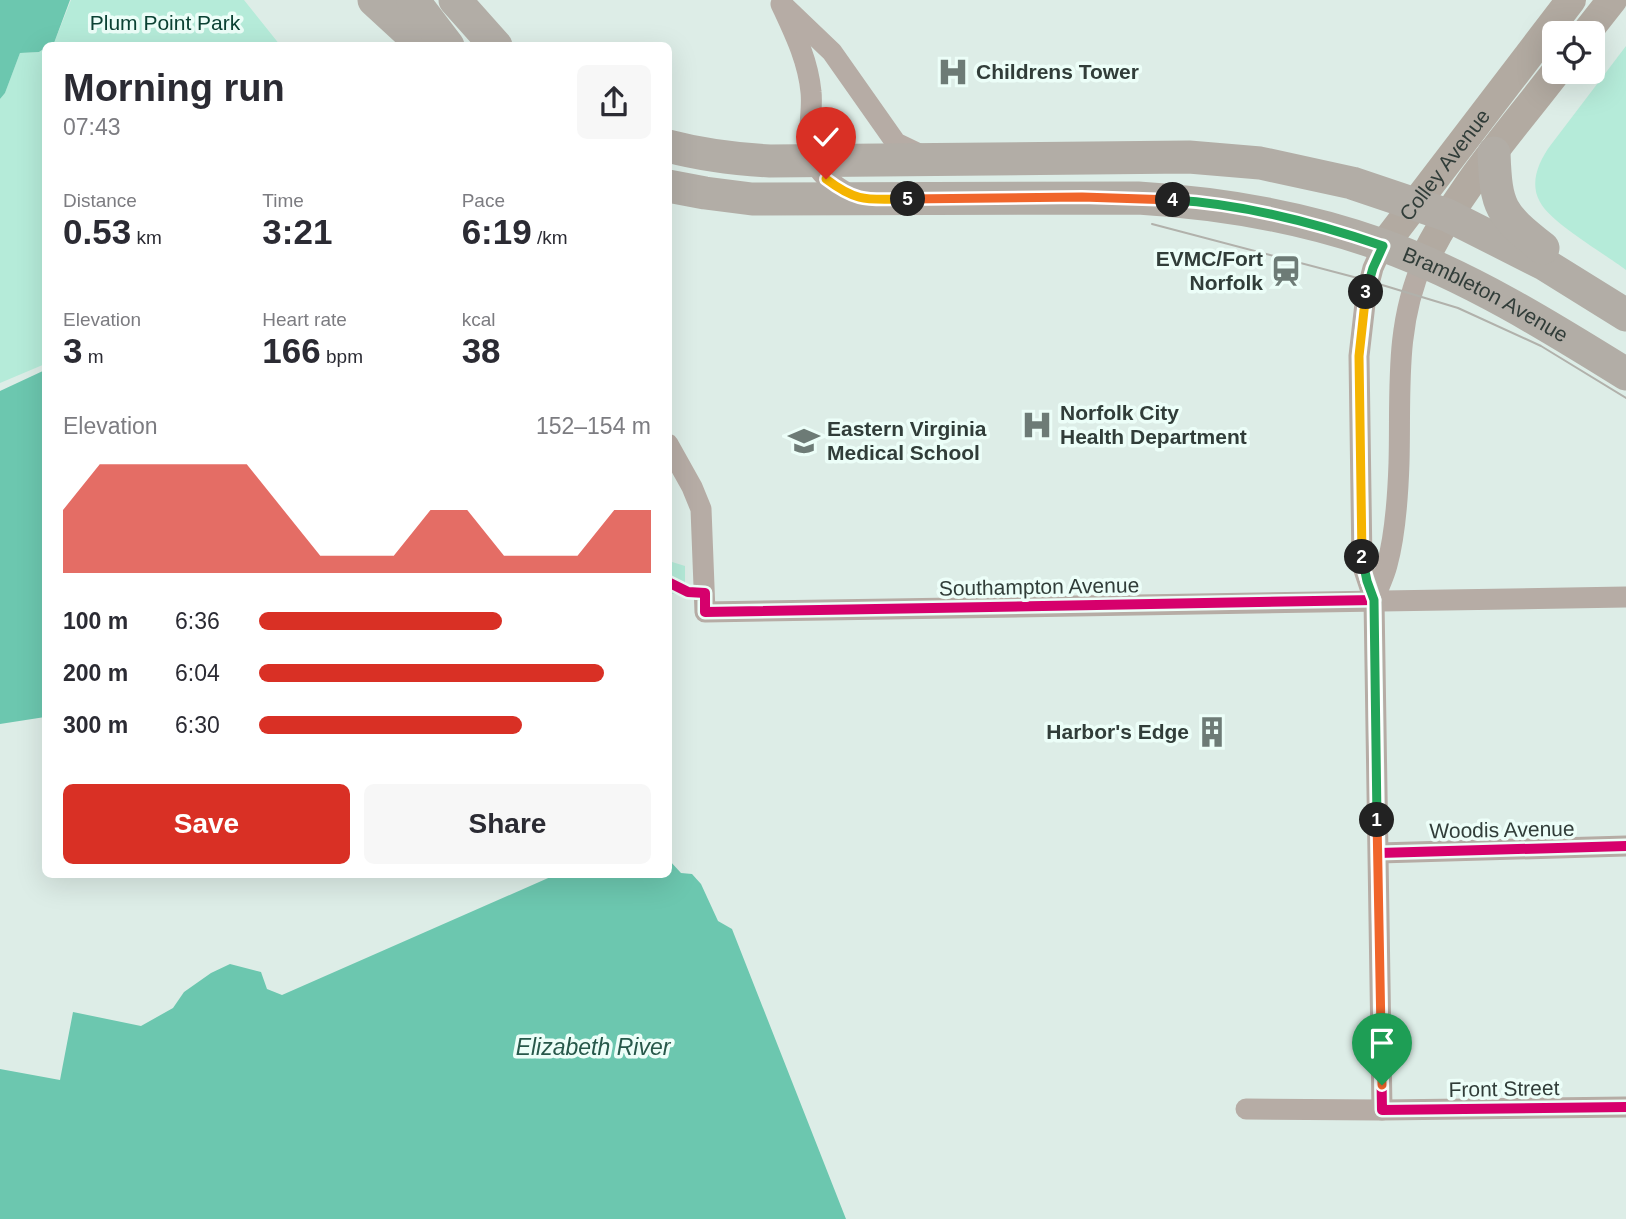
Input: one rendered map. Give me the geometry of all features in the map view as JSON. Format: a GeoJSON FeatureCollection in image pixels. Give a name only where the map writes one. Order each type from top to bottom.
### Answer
{"type":"FeatureCollection","features":[{"type":"Feature","properties":{"kind":"main road"},"geometry":{"type":"LineString","coordinates":[[374,0],[420,42]]}},
{"type":"Feature","properties":{"kind":"main road"},"geometry":{"type":"LineString","coordinates":[[413,0],[445,42]]}},
{"type":"Feature","properties":{"kind":"main road"},"geometry":{"type":"LineString","coordinates":[[455,0],[492,42]]}},
{"type":"Feature","properties":{"kind":"main road","name":"Colley Avenue"},"geometry":{"type":"LineString","coordinates":[[1383,246],[1570,0]]}},
{"type":"Feature","properties":{"kind":"main road"},"geometry":{"type":"LineString","coordinates":[[1595,21],[1612,0]]}},
{"type":"Feature","properties":{"kind":"main road","name":"Colley Avenue"},"geometry":{"type":"LineString","coordinates":[[1423,262],[1447,215],[1547,84]]}},
{"type":"Feature","properties":{"kind":"main road"},"geometry":{"type":"LineString","coordinates":[[672,147],[736,159],[1189,157],[1260,163],[1322,176],[1414,202],[1447,215],[1533,258],[1625,314]]}},
{"type":"Feature","properties":{"kind":"main road"},"geometry":{"type":"LineString","coordinates":[[1494,153],[1496,184],[1505,214],[1518,228],[1625,314]]}},
{"type":"Feature","properties":{"kind":"main road","name":"Brambleton Avenue"},"geometry":{"type":"LineString","coordinates":[[672,187],[705,194],[752,199],[1082,197],[1193,201],[1243,209],[1290,219],[1383,246],[1423,262],[1495,297],[1626,374]]}},
{"type":"Feature","properties":{"kind":"street"},"geometry":{"type":"LineString","coordinates":[[778,2],[795,14],[832,52],[896,143],[929,159]]}},
{"type":"Feature","properties":{"kind":"street"},"geometry":{"type":"LineString","coordinates":[[778,2],[804,56],[811,92],[810,148],[826,179],[841,191],[861,200]]}},
{"type":"Feature","properties":{"kind":"street","name":"Colley Avenue"},"geometry":{"type":"LineString","coordinates":[[1382,1110],[1374,600],[1362,564],[1359,356],[1366,295],[1373,268],[1383,246]]}},
{"type":"Feature","properties":{"kind":"street","name":"Colley Avenue"},"geometry":{"type":"LineString","coordinates":[[1374,600],[1387,564],[1397,496],[1399,366],[1403,328],[1411,293],[1423,262]]}},
{"type":"Feature","properties":{"kind":"street","name":"Southampton Avenue"},"geometry":{"type":"LineString","coordinates":[[672,451],[701,509],[705,602],[1626,597]]}},
{"type":"Feature","properties":{"kind":"street","name":"Woodis Avenue"},"geometry":{"type":"LineString","coordinates":[[1379,853],[1626,846]]}},
{"type":"Feature","properties":{"kind":"street","name":"Front Street"},"geometry":{"type":"LineString","coordinates":[[1246,1109],[1626,1107]]}},
{"type":"Feature","properties":{"kind":"green space","name":"Plum Point Park"},"geometry":{"type":"Polygon","coordinates":[[[71,0],[244,0],[278,42],[54,42],[71,0]]]}},
{"type":"Feature","properties":{"kind":"green space"},"geometry":{"type":"Polygon","coordinates":[[[1626,46],[1626,270],[1555,219],[1540,202],[1535,187],[1539,165],[1546,152],[1597,84],[1605,84],[1605,74],[1626,46]]]}},
{"type":"Feature","properties":{"kind":"green space","name":"Plum Point Park"},"geometry":{"type":"Polygon","coordinates":[[[42,50],[42,365],[0,383],[0,99],[5,93],[20,53],[42,50]]]}},
{"type":"Feature","properties":{"kind":"green space"},"geometry":{"type":"Polygon","coordinates":[[[672,562],[685,566],[685,596],[672,594],[672,562]]]}},
{"type":"Feature","properties":{"kind":"water"},"geometry":{"type":"Polygon","coordinates":[[[0,0],[70,0],[54,42],[42,42],[42,50],[39,52],[20,53],[5,93],[0,99],[0,0]]]}},
{"type":"Feature","properties":{"kind":"water"},"geometry":{"type":"Polygon","coordinates":[[[42,371],[42,717],[0,724],[0,391],[42,371]]]}},
{"type":"Feature","properties":{"kind":"water","name":"Elizabeth River"},"geometry":{"type":"Polygon","coordinates":[[[672,863],[681,873],[692,874],[701,884],[718,921],[732,929],[846,1219],[0,1219],[0,1069],[60,1080],[73,1012],[141,1026],[173,1008],[184,992],[211,973],[230,964],[261,972],[267,989],[282,995],[548,878],[672,878],[672,863]]]}},
{"type":"Feature","properties":{"kind":"tram line"},"geometry":{"type":"LineString","coordinates":[[1152,224],[1369,281],[1458,308],[1541,346],[1626,398]]}},
{"type":"Feature","properties":{"kind":"cycle path"},"geometry":{"type":"LineString","coordinates":[[1383,246],[1373,268],[1366,295],[1359,356],[1362,564],[1374,600],[1382,1110],[1626,1107]]}},
{"type":"Feature","properties":{"kind":"cycle path"},"geometry":{"type":"LineString","coordinates":[[672,584],[688,592],[705,593],[705,612],[1374,600]]}},
{"type":"Feature","properties":{"kind":"cycle path"},"geometry":{"type":"LineString","coordinates":[[1379,853],[1626,846]]}},
{"type":"Feature","properties":{"kind":"place","name":"Childrens Tower"},"geometry":{"type":"Point","coordinates":[953,72]}},
{"type":"Feature","properties":{"kind":"place","name":"EVMC/Fort Norfolk"},"geometry":{"type":"Point","coordinates":[1286,271]}},
{"type":"Feature","properties":{"kind":"place","name":"Norfolk City Health Department"},"geometry":{"type":"Point","coordinates":[1037,425]}},
{"type":"Feature","properties":{"kind":"place","name":"Eastern Virginia Medical School"},"geometry":{"type":"Point","coordinates":[804,441]}},
{"type":"Feature","properties":{"kind":"place","name":"Harbor's Edge"},"geometry":{"type":"Point","coordinates":[1212,732]}},
{"type":"Feature","properties":{"kind":"route"},"geometry":{"type":"LineString","coordinates":[[826,179],[841,191],[861,200],[1082,197],[1193,201],[1290,219],[1383,246],[1373,268],[1366,295],[1359,356],[1362,564],[1374,600],[1382,1085]]}}]}
